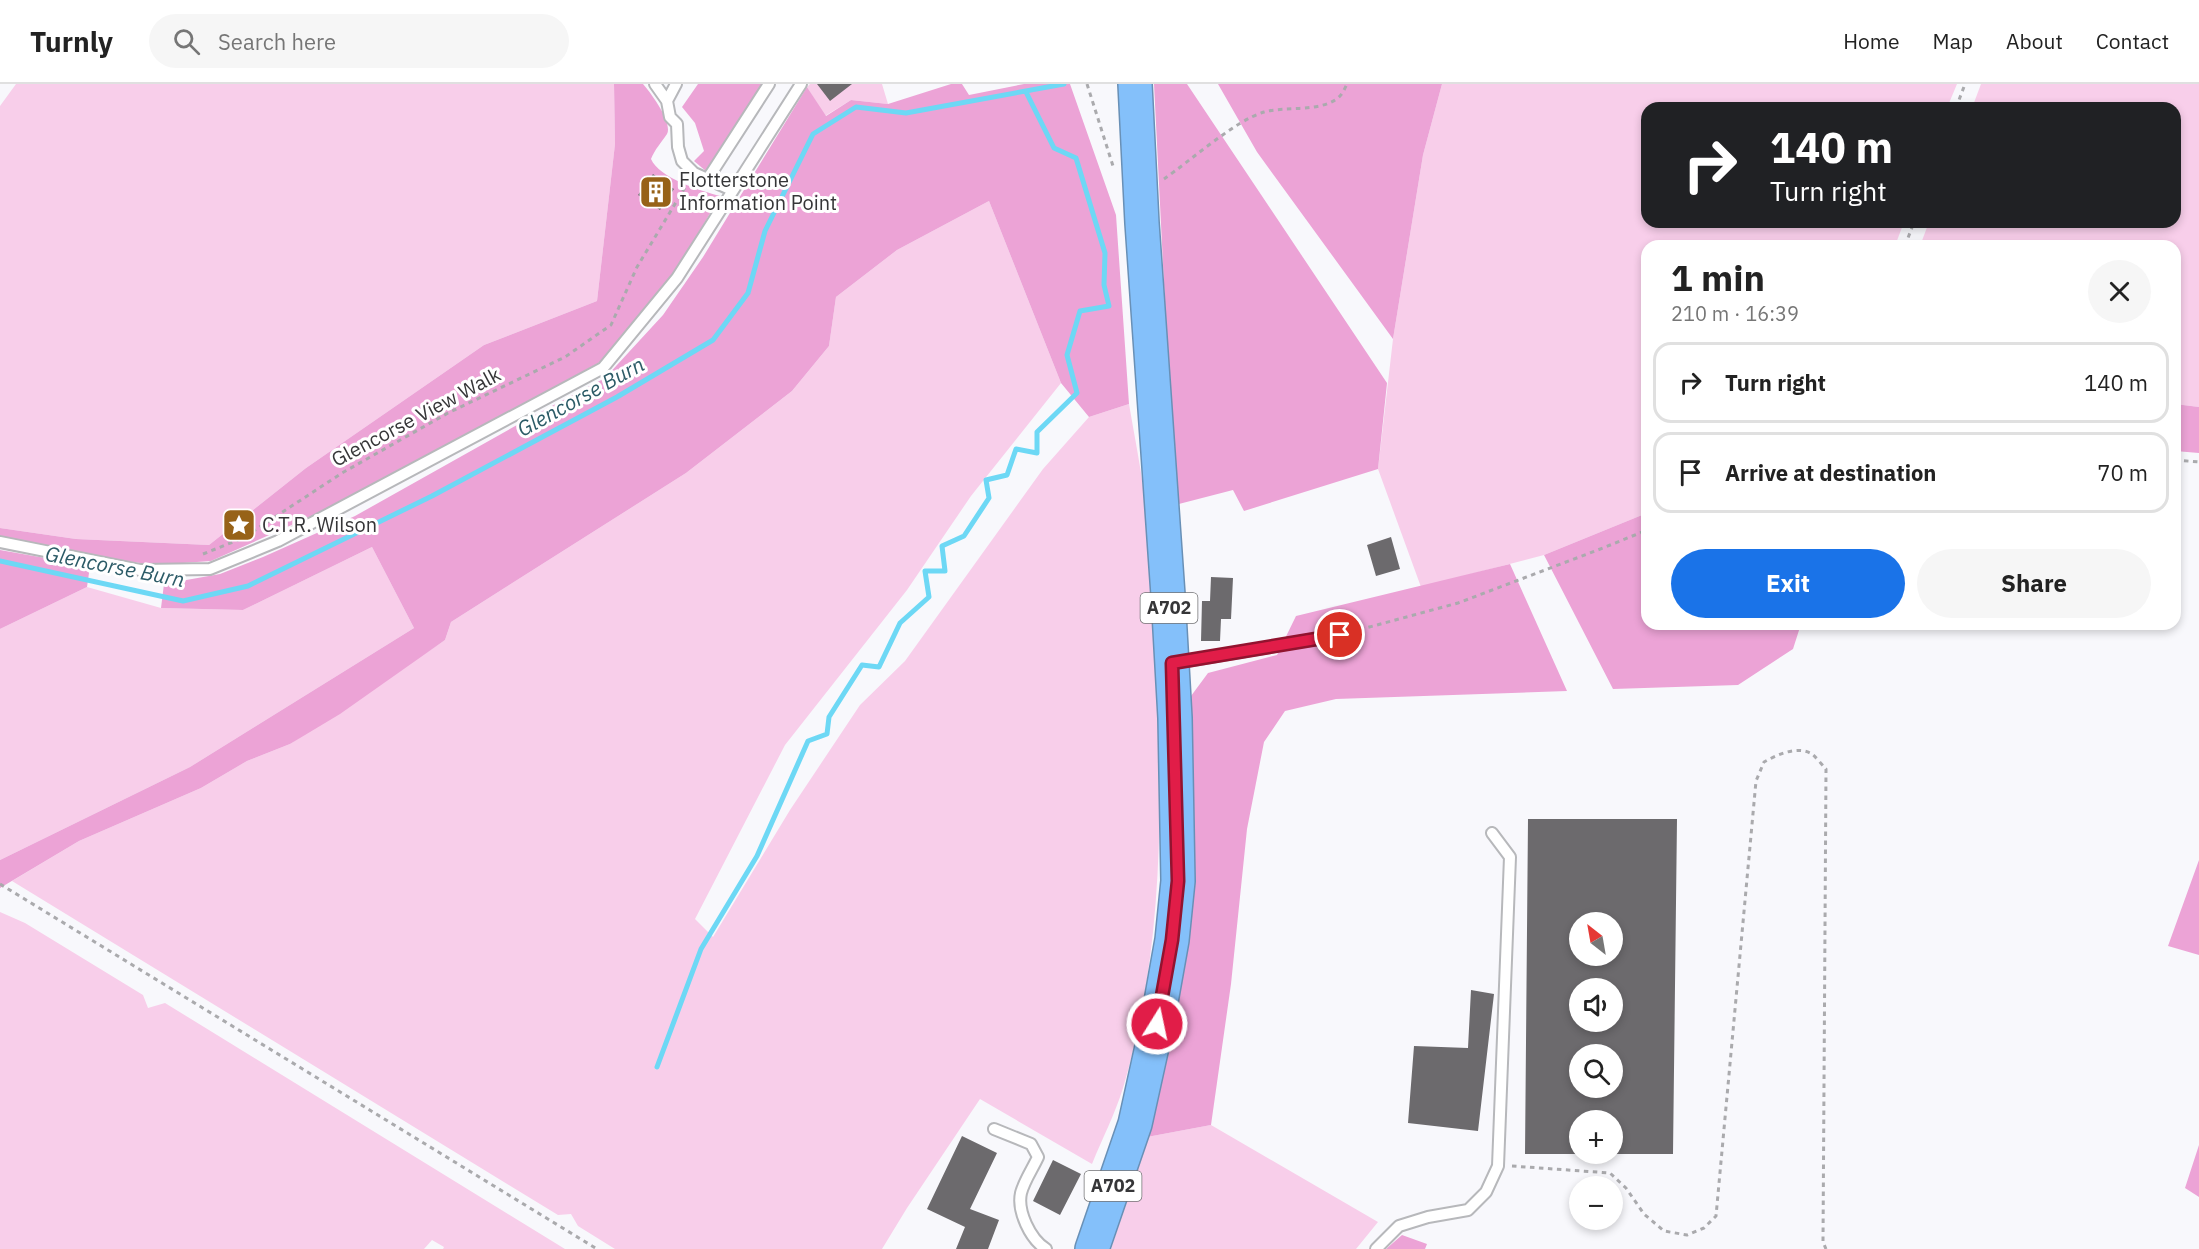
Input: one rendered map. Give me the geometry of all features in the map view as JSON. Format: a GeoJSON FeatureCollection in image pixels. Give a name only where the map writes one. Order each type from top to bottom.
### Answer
{"type":"FeatureCollection","features":[{"type":"Feature","properties":{"kind":"highway","name":"A702"},"geometry":{"type":"LineString","coordinates":[[1092,1249],[1135,1124],[1157,1024],[1172,940],[1178,881],[1172,663],[1140,196],[1135,87]]}},
{"type":"Feature","properties":{"kind":"lane"},"geometry":{"type":"LineString","coordinates":[[655,84],[667,101],[670,117],[677,124],[678,147],[682,161],[694,173],[732,190]]}},
{"type":"Feature","properties":{"kind":"lane"},"geometry":{"type":"LineString","coordinates":[[667,101],[676,84]]}},
{"type":"Feature","properties":{"kind":"lane"},"geometry":{"type":"LineString","coordinates":[[707,180],[770,84]]}},
{"type":"Feature","properties":{"kind":"lane"},"geometry":{"type":"LineString","coordinates":[[0,542],[140,570],[210,569],[278,541],[603,368],[677,278],[801,84]]}},
{"type":"Feature","properties":{"kind":"lane"},"geometry":{"type":"LineString","coordinates":[[1172,663],[1340,635]]}},
{"type":"Feature","properties":{"kind":"lane"},"geometry":{"type":"LineString","coordinates":[[1376,1249],[1399,1226],[1428,1217],[1468,1210],[1486,1192],[1498,1166],[1510,857],[1492,833]]}},
{"type":"Feature","properties":{"kind":"lane"},"geometry":{"type":"LineString","coordinates":[[994,1129],[1031,1144],[1038,1157],[1021,1193],[1022,1211],[1029,1228],[1041,1246],[1046,1249]]}},
{"type":"Feature","properties":{"kind":"path"},"geometry":{"type":"LineString","coordinates":[[1087,84],[1113,167]]}},
{"type":"Feature","properties":{"kind":"path"},"geometry":{"type":"LineString","coordinates":[[1140,196],[1252,115],[1269,110],[1304,108],[1330,102],[1341,96],[1347,84]]}},
{"type":"Feature","properties":{"kind":"path"},"geometry":{"type":"LineString","coordinates":[[1958,102],[1965,84]]}},
{"type":"Feature","properties":{"kind":"path","name":"Glencorse View Walk"},"geometry":{"type":"LineString","coordinates":[[202,555],[243,538],[342,473],[448,413],[565,357],[611,325],[637,267],[694,173]]}},
{"type":"Feature","properties":{"kind":"path"},"geometry":{"type":"LineString","coordinates":[[2181,460],[2199,462]]}},
{"type":"Feature","properties":{"kind":"path"},"geometry":{"type":"LineString","coordinates":[[1340,635],[1458,603],[1641,532]]}},
{"type":"Feature","properties":{"kind":"path"},"geometry":{"type":"LineString","coordinates":[[1498,1166],[1610,1173],[1626,1188],[1644,1214],[1664,1231],[1686,1235],[1704,1228],[1716,1216],[1756,781],[1764,762],[1781,753],[1800,750],[1812,754],[1826,769],[1823,1242],[1826,1249]]}},
{"type":"Feature","properties":{"kind":"path"},"geometry":{"type":"LineString","coordinates":[[0,884],[597,1249]]}},
{"type":"Feature","properties":{"kind":"shaded area"},"geometry":{"type":"Polygon","coordinates":[[[16,84],[614,84],[615,144],[597,301],[484,345],[306,468],[209,545],[76,539],[0,528],[0,106],[16,84]]]}},
{"type":"Feature","properties":{"kind":"shaded area"},"geometry":{"type":"Polygon","coordinates":[[[614,84],[643,84],[664,116],[668,129],[651,159],[655,166],[681,183],[720,196],[675,274],[600,362],[339,504],[211,561],[155,565],[96,557],[0,537],[0,528],[76,539],[209,545],[306,468],[484,345],[597,301],[615,144],[614,84]]]}},
{"type":"Feature","properties":{"kind":"shaded area"},"geometry":{"type":"Polygon","coordinates":[[[698,84],[763,84],[707,172],[694,161],[704,151],[695,123],[682,107],[698,84]]]}},
{"type":"Feature","properties":{"kind":"shaded area"},"geometry":{"type":"Polygon","coordinates":[[[810,84],[882,84],[888,104],[851,100],[825,116],[807,87],[810,84]]]}},
{"type":"Feature","properties":{"kind":"shaded area"},"geometry":{"type":"Polygon","coordinates":[[[951,84],[962,84],[969,95],[1024,84],[1070,84],[1116,215],[1129,404],[1089,417],[1061,383],[989,201],[897,250],[836,297],[829,346],[792,391],[686,473],[451,622],[445,640],[340,714],[290,744],[247,761],[201,788],[79,841],[0,888],[0,860],[190,767],[414,628],[372,547],[243,610],[161,608],[164,584],[220,574],[355,516],[605,378],[663,315],[703,257],[807,87],[826,116],[851,100],[888,104],[951,84]]]}},
{"type":"Feature","properties":{"kind":"shaded area"},"geometry":{"type":"Polygon","coordinates":[[[1154,84],[1187,84],[1387,383],[1378,469],[1244,511],[1233,490],[1175,505],[1154,84]]]}},
{"type":"Feature","properties":{"kind":"shaded area"},"geometry":{"type":"Polygon","coordinates":[[[1218,84],[1442,84],[1423,155],[1393,339],[1257,152],[1218,84]]]}},
{"type":"Feature","properties":{"kind":"shaded area"},"geometry":{"type":"Polygon","coordinates":[[[1442,84],[1957,84],[1950,102],[1641,102],[1641,228],[1902,228],[1897,240],[1641,240],[1641,515],[1544,555],[1421,587],[1378,469],[1393,339],[1423,155],[1442,84]]]}},
{"type":"Feature","properties":{"kind":"shaded area"},"geometry":{"type":"Polygon","coordinates":[[[1981,84],[2199,84],[2199,407],[2181,405],[2181,240],[1922,240],[1927,228],[2181,228],[2181,102],[1974,102],[1981,84]]]}},
{"type":"Feature","properties":{"kind":"shaded area"},"geometry":{"type":"Polygon","coordinates":[[[989,201],[1061,383],[971,496],[907,590],[785,745],[695,919],[713,937],[790,810],[860,705],[905,661],[1043,469],[1089,417],[1129,404],[1144,493],[1153,583],[1160,777],[1158,867],[1150,957],[1134,1045],[1120,1098],[1092,1164],[980,1099],[882,1249],[615,1249],[578,1226],[571,1214],[558,1215],[12,881],[79,841],[201,788],[247,761],[290,744],[445,640],[451,622],[686,473],[792,391],[829,346],[836,297],[897,250],[989,201]]]}},
{"type":"Feature","properties":{"kind":"shaded area"},"geometry":{"type":"Polygon","coordinates":[[[2181,405],[2199,407],[2199,453],[2181,452],[2181,405]]]}},
{"type":"Feature","properties":{"kind":"shaded area"},"geometry":{"type":"Polygon","coordinates":[[[1641,515],[1641,630],[1799,630],[1793,649],[1738,685],[1613,689],[1544,555],[1641,515]]]}},
{"type":"Feature","properties":{"kind":"shaded area"},"geometry":{"type":"Polygon","coordinates":[[[372,547],[414,628],[190,767],[0,860],[0,629],[87,587],[161,608],[243,610],[372,547]]]}},
{"type":"Feature","properties":{"kind":"shaded area"},"geometry":{"type":"Polygon","coordinates":[[[0,550],[90,566],[87,587],[0,629],[0,550]]]}},
{"type":"Feature","properties":{"kind":"shaded area"},"geometry":{"type":"Polygon","coordinates":[[[1510,564],[1567,691],[1336,699],[1285,711],[1264,742],[1247,829],[1231,984],[1211,1125],[1147,1137],[1187,913],[1191,696],[1208,673],[1277,655],[1296,616],[1510,564]]]}},
{"type":"Feature","properties":{"kind":"shaded area"},"geometry":{"type":"Polygon","coordinates":[[[2199,860],[2199,955],[2168,946],[2199,860]]]}},
{"type":"Feature","properties":{"kind":"shaded area"},"geometry":{"type":"Polygon","coordinates":[[[0,912],[25,923],[143,995],[148,1008],[165,1003],[565,1249],[443,1249],[444,1247],[432,1240],[424,1249],[0,1249],[0,912]]]}},
{"type":"Feature","properties":{"kind":"shaded area"},"geometry":{"type":"Polygon","coordinates":[[[1211,1125],[1378,1222],[1356,1249],[1111,1249],[1147,1137],[1211,1125]]]}},
{"type":"Feature","properties":{"kind":"shaded area"},"geometry":{"type":"Polygon","coordinates":[[[2199,1145],[2199,1197],[2185,1188],[2199,1145]]]}},
{"type":"Feature","properties":{"kind":"shaded area"},"geometry":{"type":"Polygon","coordinates":[[[1402,1235],[1427,1244],[1425,1249],[1386,1249],[1402,1235]]]}},
{"type":"Feature","properties":{"kind":"building"},"geometry":{"type":"Polygon","coordinates":[[[817,84],[852,84],[830,101],[817,84]]]}},
{"type":"Feature","properties":{"kind":"building","name":"Flotterstone Information Point"},"geometry":{"type":"Polygon","coordinates":[[[653,174],[674,189],[660,210],[638,195],[653,174]]]}},
{"type":"Feature","properties":{"kind":"building"},"geometry":{"type":"Polygon","coordinates":[[[1391,537],[1400,569],[1376,576],[1367,545],[1391,537]]]}},
{"type":"Feature","properties":{"kind":"building"},"geometry":{"type":"Polygon","coordinates":[[[1211,577],[1233,578],[1231,619],[1221,619],[1220,641],[1201,641],[1202,601],[1210,601],[1211,577]]]}},
{"type":"Feature","properties":{"kind":"building"},"geometry":{"type":"Polygon","coordinates":[[[1528,819],[1677,819],[1673,1154],[1623,1154],[1623,1110],[1569,1110],[1569,1154],[1525,1154],[1528,819]]]}},
{"type":"Feature","properties":{"kind":"building"},"geometry":{"type":"Polygon","coordinates":[[[1471,990],[1494,994],[1478,1131],[1408,1123],[1414,1046],[1468,1048],[1471,990]]]}},
{"type":"Feature","properties":{"kind":"building"},"geometry":{"type":"Polygon","coordinates":[[[962,1136],[997,1153],[970,1209],[999,1220],[988,1249],[956,1249],[965,1227],[927,1209],[962,1136]]]}},
{"type":"Feature","properties":{"kind":"building"},"geometry":{"type":"Polygon","coordinates":[[[1053,1160],[1081,1174],[1060,1215],[1033,1201],[1053,1160]]]}},
{"type":"Feature","properties":{"kind":"waterway","name":"Glencorse Burn"},"geometry":{"type":"LineString","coordinates":[[0,561],[183,601],[248,586],[432,496],[617,397],[713,340],[748,293],[765,231],[813,134],[856,107],[906,113],[1064,84]]}},
{"type":"Feature","properties":{"kind":"waterway"},"geometry":{"type":"LineString","coordinates":[[657,1067],[701,949],[757,856],[808,741],[827,734],[829,717],[862,665],[879,667],[900,623],[929,597],[925,571],[945,571],[942,546],[964,536],[989,498],[986,480],[1007,475],[1016,449],[1037,453],[1037,432],[1077,393],[1067,355],[1080,311],[1109,306],[1104,285],[1105,253],[1076,158],[1054,148],[1026,92]]}},
{"type":"Feature","properties":{"kind":"place","name":"Flotterstone Information Point"},"geometry":{"type":"Point","coordinates":[656,192]}},
{"type":"Feature","properties":{"kind":"place","name":"C.T.R. Wilson"},"geometry":{"type":"Point","coordinates":[239,525]}},
{"type":"Feature","properties":{"kind":"route"},"geometry":{"type":"LineString","coordinates":[[1157,1024],[1172,940],[1178,881],[1172,663],[1340,635]]}}]}
